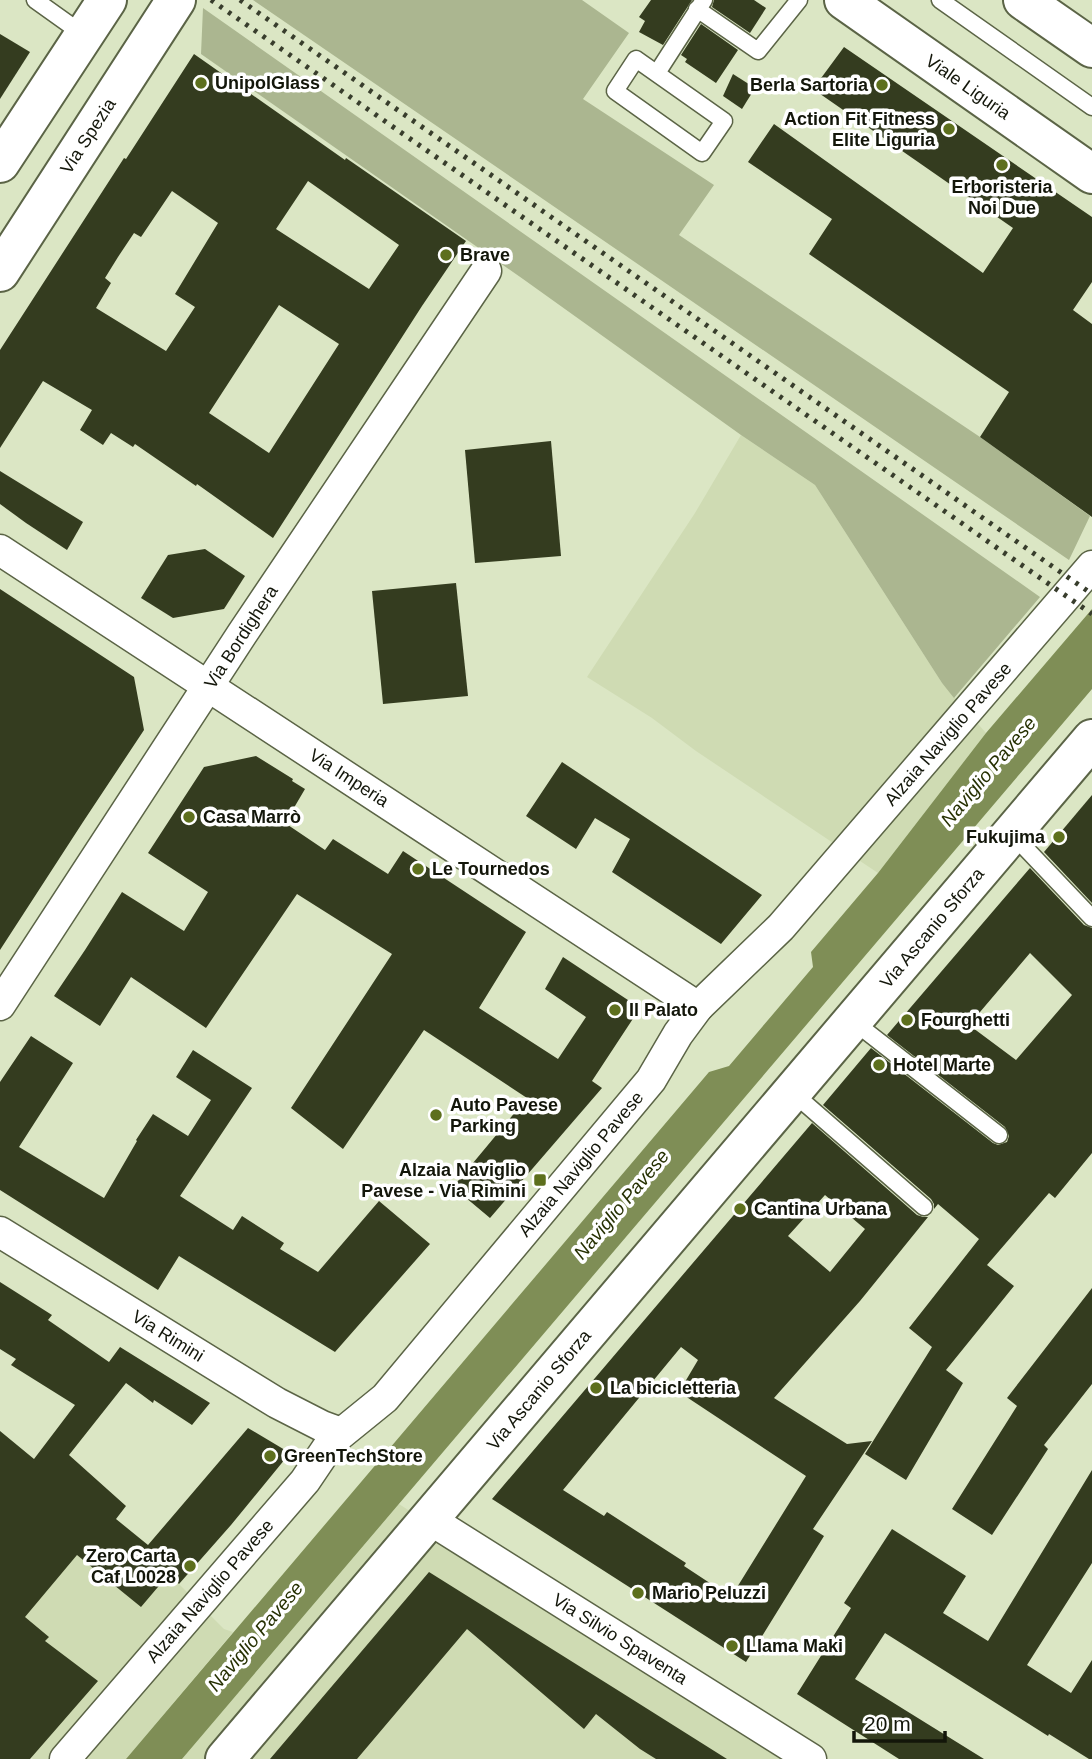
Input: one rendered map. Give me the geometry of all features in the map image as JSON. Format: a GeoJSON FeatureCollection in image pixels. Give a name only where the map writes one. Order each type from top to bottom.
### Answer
{"type":"FeatureCollection","features":[{"type":"Feature","properties":{"kind":"main road"},"geometry":{"type":"LineString","coordinates":[[0,163],[107,0]]}},
{"type":"Feature","properties":{"kind":"main road","name":"Via Spezia"},"geometry":{"type":"LineString","coordinates":[[0,272],[176,0]]}},
{"type":"Feature","properties":{"kind":"main road","name":"Viale Liguria"},"geometry":{"type":"LineString","coordinates":[[844,0],[1092,174]]}},
{"type":"Feature","properties":{"kind":"main road"},"geometry":{"type":"LineString","coordinates":[[1023,0],[1092,48]]}},
{"type":"Feature","properties":{"kind":"main road","name":"Via Ascanio Sforza"},"geometry":{"type":"LineString","coordinates":[[225,1759],[1092,739]]}},
{"type":"Feature","properties":{"kind":"street","name":"Via Bordighera"},"geometry":{"type":"LineString","coordinates":[[0,1005],[208,687],[486,271]]}},
{"type":"Feature","properties":{"kind":"street","name":"Via Imperia"},"geometry":{"type":"LineString","coordinates":[[0,550],[698,1007]]}},
{"type":"Feature","properties":{"kind":"street","name":"Alzaia Naviglio Pavese"},"geometry":{"type":"LineString","coordinates":[[65,1759],[305,1481],[327,1448],[341,1433],[385,1398],[651,1080],[678,1034],[698,1007],[781,927],[1092,566]]}},
{"type":"Feature","properties":{"kind":"street","name":"Via Rimini"},"geometry":{"type":"LineString","coordinates":[[0,1232],[277,1404],[341,1433]]}},
{"type":"Feature","properties":{"kind":"street","name":"Via Silvio Spaventa"},"geometry":{"type":"LineString","coordinates":[[429,1520],[811,1759]]}},
{"type":"Feature","properties":{"kind":"lane"},"geometry":{"type":"LineString","coordinates":[[35,0],[84,35]]}},
{"type":"Feature","properties":{"kind":"lane"},"geometry":{"type":"LineString","coordinates":[[657,73],[701,5],[758,51],[799,0]]}},
{"type":"Feature","properties":{"kind":"lane"},"geometry":{"type":"LineString","coordinates":[[940,0],[1092,107]]}},
{"type":"Feature","properties":{"kind":"lane"},"geometry":{"type":"LineString","coordinates":[[636,59],[657,73],[724,121],[702,153],[615,91],[636,59]]}},
{"type":"Feature","properties":{"kind":"lane"},"geometry":{"type":"LineString","coordinates":[[1012,834],[1092,918]]}},
{"type":"Feature","properties":{"kind":"lane"},"geometry":{"type":"LineString","coordinates":[[853,1021],[999,1135]]}},
{"type":"Feature","properties":{"kind":"lane"},"geometry":{"type":"LineString","coordinates":[[792,1092],[924,1207]]}},
{"type":"Feature","properties":{"kind":"shaded area"},"geometry":{"type":"Polygon","coordinates":[[[253,0],[582,0],[629,33],[583,99],[714,185],[679,235],[980,437],[1090,516],[1069,560],[253,0]]]}},
{"type":"Feature","properties":{"kind":"shaded area"},"geometry":{"type":"Polygon","coordinates":[[[203,8],[1040,597],[954,698],[815,485],[201,54],[203,8]]]}},
{"type":"Feature","properties":{"kind":"shaded area"},"geometry":{"type":"Polygon","coordinates":[[[741,435],[815,485],[942,683],[986,733],[878,873],[696,751],[652,718],[587,677],[695,513],[741,435]]]}},
{"type":"Feature","properties":{"kind":"shaded area"},"geometry":{"type":"Polygon","coordinates":[[[0,1431],[169,1574],[224,1629],[233,1632],[126,1759],[33,1759],[0,1730],[0,1431]]]}},
{"type":"Feature","properties":{"kind":"shaded area"},"geometry":{"type":"Polygon","coordinates":[[[399,1504],[460,1544],[804,1759],[182,1759],[399,1504]]]}},
{"type":"Feature","properties":{"kind":"water","name":"Naviglio Pavese"},"geometry":{"type":"Polygon","coordinates":[[[1092,609],[1092,689],[182,1759],[126,1759],[709,1072],[729,1066],[813,967],[811,952],[878,873],[986,733],[1092,609]]]}},
{"type":"Feature","properties":{"kind":"building"},"geometry":{"type":"Polygon","coordinates":[[[651,0],[692,0],[663,45],[639,32],[645,21],[639,17],[651,0]]]}},
{"type":"Feature","properties":{"kind":"building"},"geometry":{"type":"Polygon","coordinates":[[[714,0],[754,0],[766,8],[750,33],[712,7],[714,0]]]}},
{"type":"Feature","properties":{"kind":"building"},"geometry":{"type":"Polygon","coordinates":[[[701,24],[738,50],[716,83],[685,62],[687,59],[681,55],[701,24]]]}},
{"type":"Feature","properties":{"kind":"building"},"geometry":{"type":"Polygon","coordinates":[[[0,34],[30,52],[0,99],[0,34]]]}},
{"type":"Feature","properties":{"kind":"building"},"geometry":{"type":"Polygon","coordinates":[[[844,47],[1092,217],[1092,282],[1073,310],[1092,324],[1092,517],[980,437],[1009,392],[809,254],[832,219],[748,162],[774,124],[983,273],[1013,228],[813,89],[844,47]]]}},
{"type":"Feature","properties":{"kind":"building"},"geometry":{"type":"Polygon","coordinates":[[[194,54],[466,241],[273,538],[135,444],[133,447],[111,433],[103,445],[80,430],[92,410],[43,381],[0,448],[0,350],[124,158],[126,159],[194,54]],[[308,181],[276,229],[369,289],[399,245],[308,181]],[[172,191],[141,237],[134,233],[118,257],[105,278],[111,283],[96,308],[166,351],[195,307],[175,294],[218,223],[172,191]],[[279,305],[209,413],[269,453],[339,344],[279,305]]]}},
{"type":"Feature","properties":{"kind":"building"},"geometry":{"type":"Polygon","coordinates":[[[733,74],[755,88],[742,109],[723,96],[733,74]]]}},
{"type":"Feature","properties":{"kind":"building"},"geometry":{"type":"Polygon","coordinates":[[[551,441],[561,556],[475,563],[465,450],[551,441]]]}},
{"type":"Feature","properties":{"kind":"building"},"geometry":{"type":"Polygon","coordinates":[[[0,471],[83,522],[67,550],[0,504],[0,471]]]}},
{"type":"Feature","properties":{"kind":"building"},"geometry":{"type":"Polygon","coordinates":[[[205,549],[245,576],[224,609],[173,618],[141,598],[168,555],[205,549]]]}},
{"type":"Feature","properties":{"kind":"building"},"geometry":{"type":"Polygon","coordinates":[[[456,583],[468,696],[383,704],[372,591],[456,583]]]}},
{"type":"Feature","properties":{"kind":"building"},"geometry":{"type":"Polygon","coordinates":[[[0,589],[134,677],[144,730],[0,950],[0,589]]]}},
{"type":"Feature","properties":{"kind":"building"},"geometry":{"type":"Polygon","coordinates":[[[256,756],[305,789],[285,823],[325,850],[333,839],[388,874],[403,851],[526,932],[479,1008],[558,1059],[586,1017],[545,989],[563,957],[640,1008],[592,1081],[602,1088],[490,1218],[453,1187],[527,1098],[424,1030],[343,1149],[291,1108],[392,954],[297,894],[206,1028],[131,977],[100,1026],[54,996],[122,892],[184,931],[208,892],[148,853],[204,767],[256,756]]]}},
{"type":"Feature","properties":{"kind":"building"},"geometry":{"type":"Polygon","coordinates":[[[562,762],[762,895],[721,944],[612,872],[630,839],[595,818],[576,849],[526,816],[562,762]]]}},
{"type":"Feature","properties":{"kind":"building"},"geometry":{"type":"Polygon","coordinates":[[[1092,795],[1092,903],[1044,852],[1092,795]]]}},
{"type":"Feature","properties":{"kind":"building"},"geometry":{"type":"Polygon","coordinates":[[[1030,868],[1084,925],[1092,928],[1092,1153],[1055,1198],[1049,1193],[987,1265],[1014,1286],[946,1370],[963,1383],[906,1480],[865,1454],[932,1347],[909,1328],[979,1239],[938,1204],[934,1209],[931,1199],[823,1105],[871,1048],[993,1143],[998,1145],[1007,1142],[1009,1136],[1005,1127],[887,1035],[1030,868]],[[1030,953],[969,1025],[1016,1060],[1072,995],[1030,953]]]}},
{"type":"Feature","properties":{"kind":"building"},"geometry":{"type":"Polygon","coordinates":[[[31,1036],[73,1063],[19,1147],[104,1198],[153,1114],[188,1136],[211,1100],[176,1077],[193,1050],[252,1088],[180,1196],[233,1230],[242,1216],[284,1243],[280,1249],[318,1272],[379,1201],[430,1244],[335,1352],[179,1256],[158,1290],[0,1190],[0,1082],[31,1036]]]}},
{"type":"Feature","properties":{"kind":"building"},"geometry":{"type":"Polygon","coordinates":[[[812,1123],[917,1215],[928,1217],[860,1301],[774,1398],[847,1444],[872,1441],[813,1529],[824,1536],[746,1662],[492,1499],[812,1123]],[[825,1195],[788,1236],[830,1272],[865,1229],[825,1195]],[[681,1347],[563,1490],[604,1516],[607,1512],[686,1563],[684,1566],[731,1597],[806,1476],[679,1392],[698,1360],[681,1347]]]}},
{"type":"Feature","properties":{"kind":"building"},"geometry":{"type":"Polygon","coordinates":[[[0,1282],[52,1315],[48,1320],[109,1362],[120,1347],[210,1403],[192,1425],[154,1400],[153,1403],[126,1383],[69,1455],[126,1506],[116,1519],[148,1545],[248,1428],[290,1453],[179,1584],[169,1574],[141,1607],[77,1555],[25,1617],[49,1637],[45,1641],[98,1681],[30,1759],[0,1759],[0,1431],[34,1459],[75,1405],[11,1365],[16,1359],[0,1349],[0,1282]]]}},
{"type":"Feature","properties":{"kind":"building"},"geometry":{"type":"Polygon","coordinates":[[[1092,1288],[1092,1384],[1044,1445],[1048,1449],[992,1535],[952,1509],[1017,1406],[1007,1398],[1092,1288]]]}},
{"type":"Feature","properties":{"kind":"building"},"geometry":{"type":"Polygon","coordinates":[[[1092,1470],[1092,1563],[1027,1665],[1071,1693],[1092,1660],[1092,1759],[1049,1734],[1048,1736],[885,1633],[855,1679],[984,1759],[899,1759],[797,1694],[851,1608],[844,1603],[892,1529],[966,1576],[943,1613],[988,1641],[1092,1470]]]}},
{"type":"Feature","properties":{"kind":"building"},"geometry":{"type":"Polygon","coordinates":[[[429,1572],[727,1759],[656,1759],[596,1714],[584,1729],[467,1629],[357,1759],[270,1759],[429,1572]]]}},
{"type":"Feature","properties":{"kind":"railway"},"geometry":{"type":"LineString","coordinates":[[211,0],[1092,614]]}},
{"type":"Feature","properties":{"kind":"railway"},"geometry":{"type":"LineString","coordinates":[[240,0],[1092,594]]}},
{"type":"Feature","properties":{"kind":"place","name":"UnipolGlass"},"geometry":{"type":"Point","coordinates":[201,83]}},
{"type":"Feature","properties":{"kind":"place","name":"Berla Sartoria"},"geometry":{"type":"Point","coordinates":[882,85]}},
{"type":"Feature","properties":{"kind":"place","name":"Action Fit Fitness Elite Liguria"},"geometry":{"type":"Point","coordinates":[949,129]}},
{"type":"Feature","properties":{"kind":"place","name":"Erboristeria Noi Due"},"geometry":{"type":"Point","coordinates":[1002,165]}},
{"type":"Feature","properties":{"kind":"place","name":"Brave"},"geometry":{"type":"Point","coordinates":[446,255]}},
{"type":"Feature","properties":{"kind":"place","name":"Casa Marrò"},"geometry":{"type":"Point","coordinates":[189,817]}},
{"type":"Feature","properties":{"kind":"place","name":"Fukujima"},"geometry":{"type":"Point","coordinates":[1059,837]}},
{"type":"Feature","properties":{"kind":"place","name":"Le Tournedos"},"geometry":{"type":"Point","coordinates":[418,869]}},
{"type":"Feature","properties":{"kind":"place","name":"Il Palato"},"geometry":{"type":"Point","coordinates":[615,1010]}},
{"type":"Feature","properties":{"kind":"place","name":"Fourghetti"},"geometry":{"type":"Point","coordinates":[907,1020]}},
{"type":"Feature","properties":{"kind":"place","name":"Hotel Marte"},"geometry":{"type":"Point","coordinates":[879,1065]}},
{"type":"Feature","properties":{"kind":"place","name":"Auto Pavese Parking"},"geometry":{"type":"Point","coordinates":[436,1115]}},
{"type":"Feature","properties":{"kind":"place","name":"Alzaia Naviglio Pavese - Via Rimini"},"geometry":{"type":"Point","coordinates":[540,1180]}},
{"type":"Feature","properties":{"kind":"place","name":"Cantina Urbana"},"geometry":{"type":"Point","coordinates":[740,1209]}},
{"type":"Feature","properties":{"kind":"place","name":"La bicicletteria"},"geometry":{"type":"Point","coordinates":[596,1388]}},
{"type":"Feature","properties":{"kind":"place","name":"GreenTechStore"},"geometry":{"type":"Point","coordinates":[270,1456]}},
{"type":"Feature","properties":{"kind":"place","name":"Zero Carta Caf L0028"},"geometry":{"type":"Point","coordinates":[190,1566]}},
{"type":"Feature","properties":{"kind":"place","name":"Mario Peluzzi"},"geometry":{"type":"Point","coordinates":[638,1593]}},
{"type":"Feature","properties":{"kind":"place","name":"Llama Maki"},"geometry":{"type":"Point","coordinates":[732,1646]}}]}
